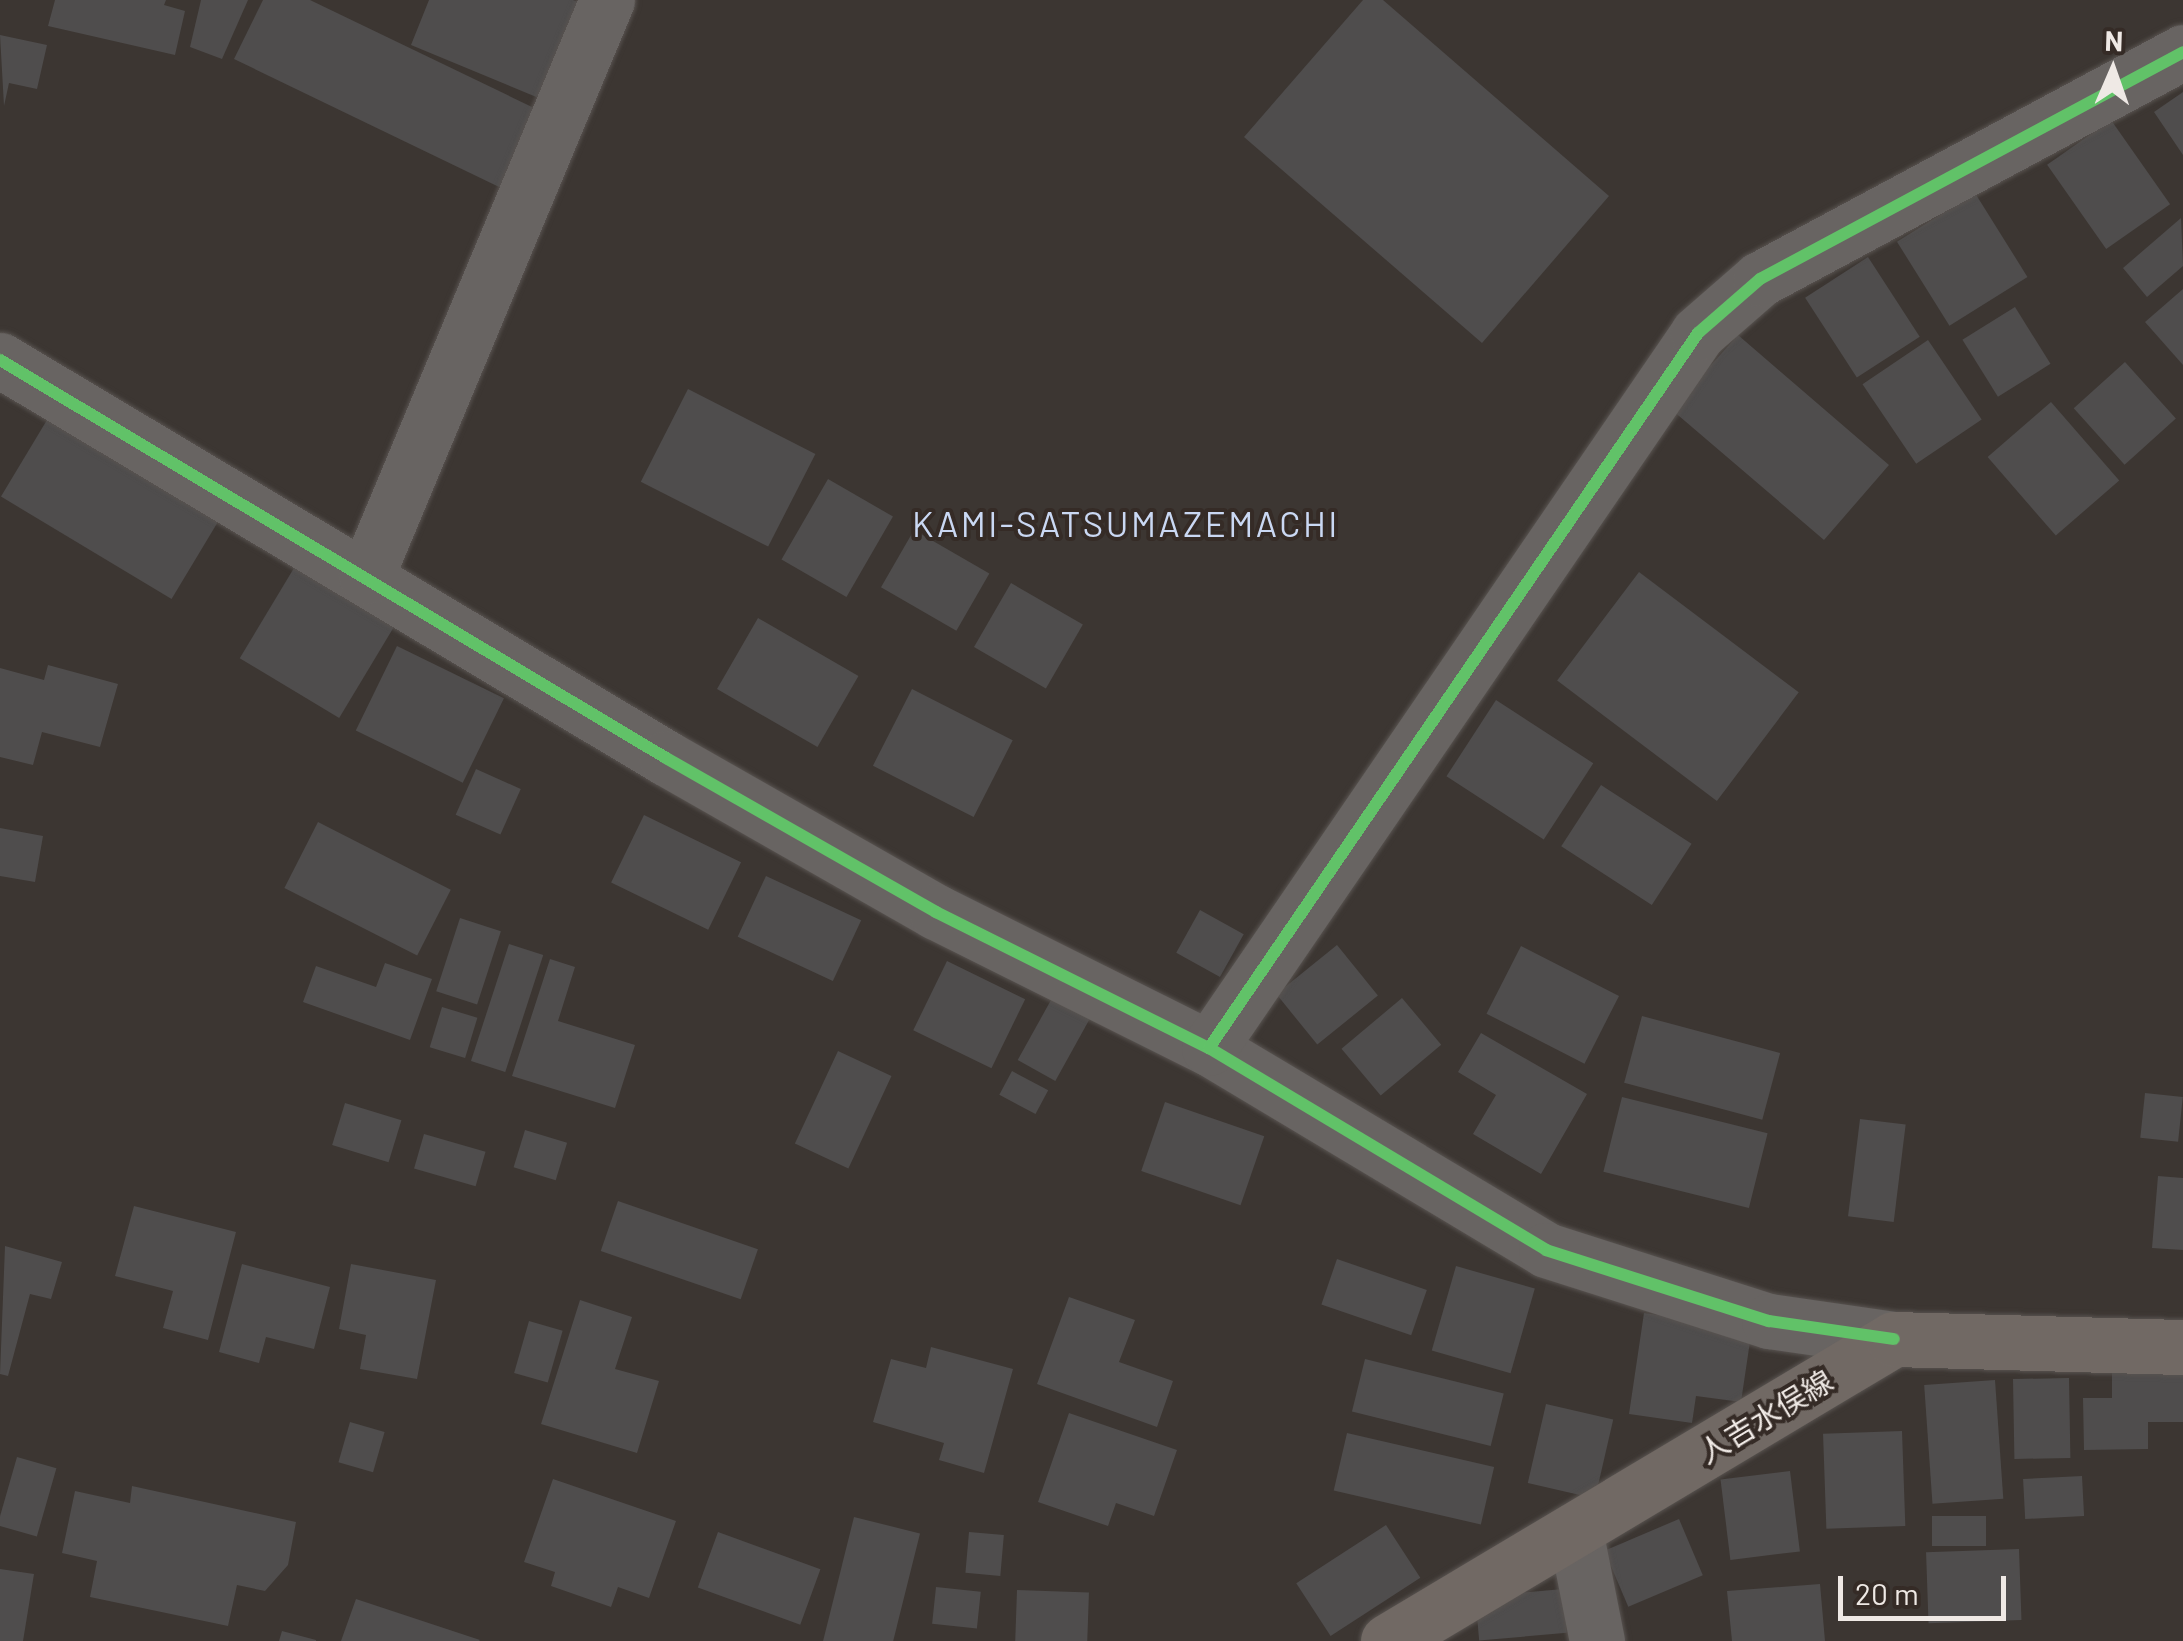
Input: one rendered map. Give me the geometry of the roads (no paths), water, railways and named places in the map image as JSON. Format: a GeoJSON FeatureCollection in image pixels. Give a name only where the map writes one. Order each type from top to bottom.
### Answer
{"type":"FeatureCollection","features":[{"type":"Feature","properties":{"kind":"main road"},"geometry":{"type":"LineString","coordinates":[[1894,1338],[2183,1347]]}},
{"type":"Feature","properties":{"kind":"main road","name":"人吉水俣線"},"geometry":{"type":"LineString","coordinates":[[1388,1641],[1894,1338]]}},
{"type":"Feature","properties":{"kind":"street"},"geometry":{"type":"LineString","coordinates":[[366,577],[607,0]]}},
{"type":"Feature","properties":{"kind":"street"},"geometry":{"type":"LineString","coordinates":[[1209,1048],[1698,333],[1760,280],[2183,52]]}},
{"type":"Feature","properties":{"kind":"street"},"geometry":{"type":"LineString","coordinates":[[0,360],[936,912],[1209,1048],[1546,1250],[1769,1321],[1894,1338]]}},
{"type":"Feature","properties":{"kind":"street"},"geometry":{"type":"LineString","coordinates":[[1576,1530],[1597,1641]]}},
{"type":"Feature","properties":{"kind":"district","name":"KAMI-SATSUMAZEMACHI"},"geometry":{"type":"Point","coordinates":[1126,523]}}]}
